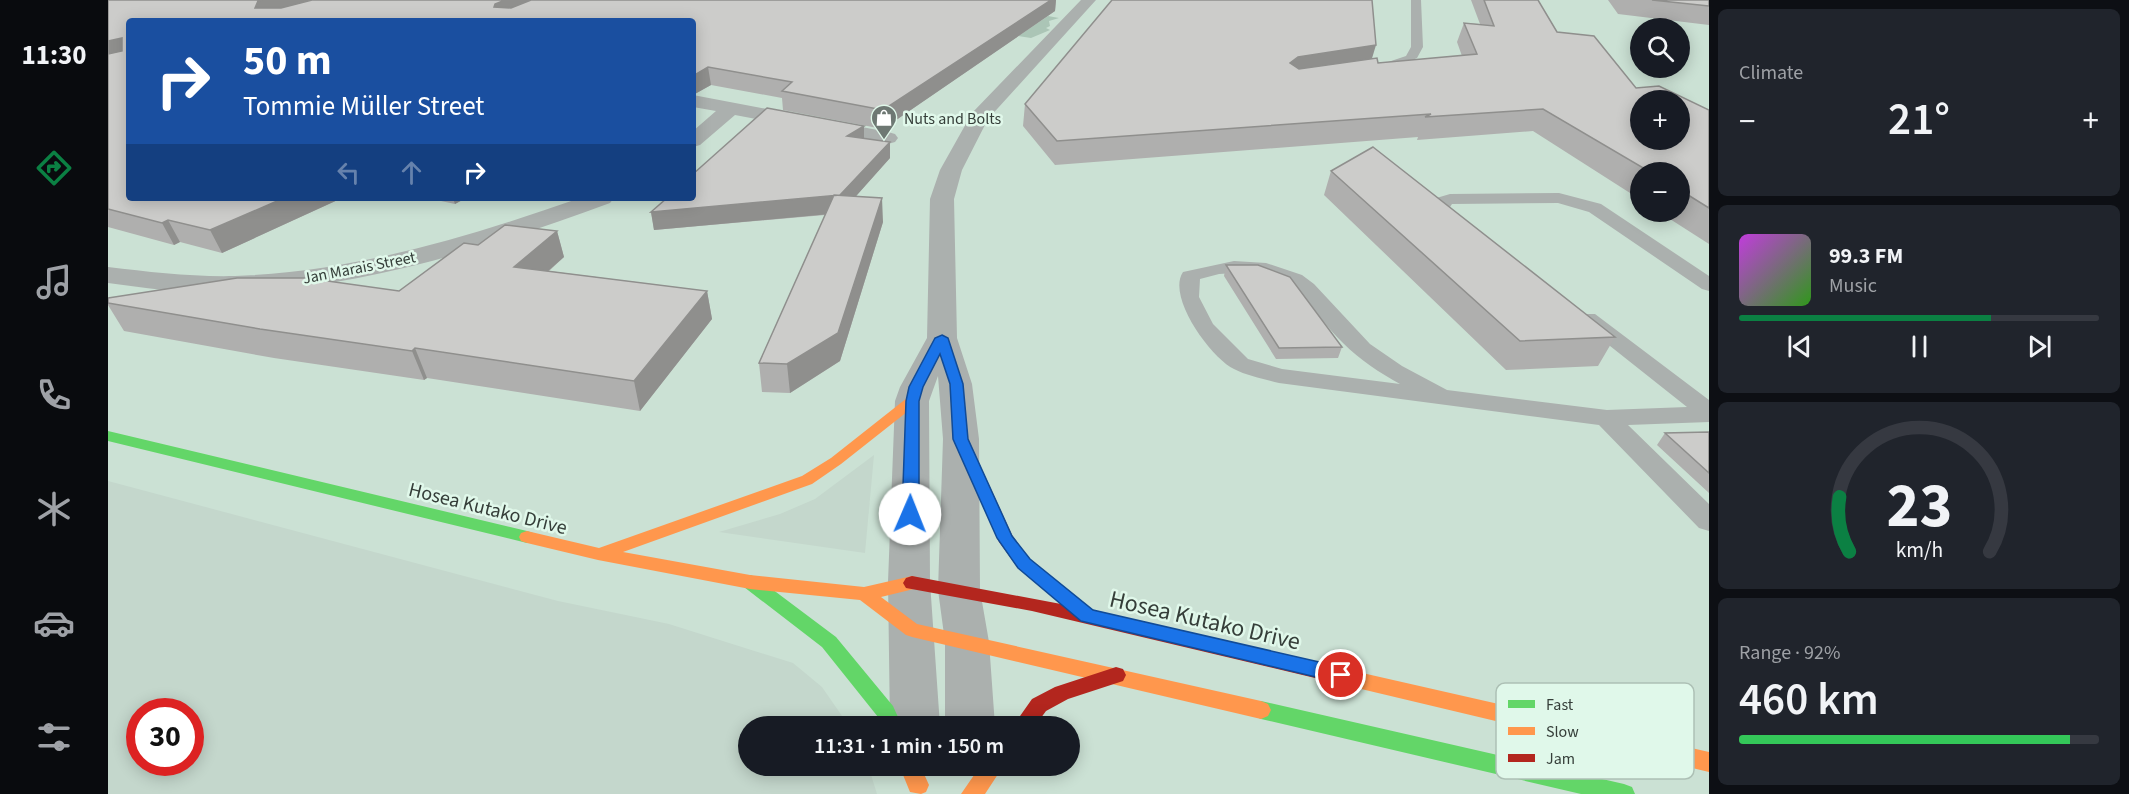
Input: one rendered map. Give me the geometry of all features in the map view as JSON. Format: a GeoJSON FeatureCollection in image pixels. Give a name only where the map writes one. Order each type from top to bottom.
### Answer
{"type":"FeatureCollection","features":[{"type":"Feature","properties":{"kind":"main road"},"geometry":{"type":"LineString","coordinates":[[598,555],[807,480],[836,461],[912,401]]}},
{"type":"Feature","properties":{"kind":"main road","name":"Hosea Kutako Drive"},"geometry":{"type":"LineString","coordinates":[[108,436],[598,555],[750,582],[864,594],[909,582],[959,590],[1088,616],[1496,712]]}},
{"type":"Feature","properties":{"kind":"main road"},"geometry":{"type":"LineString","coordinates":[[961,439],[1005,538],[1024,564],[1088,616]]}},
{"type":"Feature","properties":{"kind":"main road"},"geometry":{"type":"LineString","coordinates":[[750,582],[828,642],[888,716]]}},
{"type":"Feature","properties":{"kind":"main road"},"geometry":{"type":"LineString","coordinates":[[864,594],[912,630],[1118,675],[1496,765]]}},
{"type":"Feature","properties":{"kind":"main road"},"geometry":{"type":"LineString","coordinates":[[1031,716],[1039,705],[1062,693],[1118,675]]}},
{"type":"Feature","properties":{"kind":"main road","name":"Hosea Kutako Drive"},"geometry":{"type":"LineString","coordinates":[[1694,758],[1709,762]]}},
{"type":"Feature","properties":{"kind":"main road"},"geometry":{"type":"LineString","coordinates":[[972,794],[986,776]]}},
{"type":"Feature","properties":{"kind":"main road"},"geometry":{"type":"LineString","coordinates":[[1558,779],[1624,794]]}},
{"type":"Feature","properties":{"kind":"street"},"geometry":{"type":"LineString","coordinates":[[970,716],[967,642],[959,590],[961,439],[956,384],[942,338],[942,200],[951,170],[979,117],[1077,4]]}},
{"type":"Feature","properties":{"kind":"street"},"geometry":{"type":"LineString","coordinates":[[696,102],[888,138]]}},
{"type":"Feature","properties":{"kind":"street"},"geometry":{"type":"LineString","coordinates":[[696,138],[731,108]]}},
{"type":"Feature","properties":{"kind":"street","name":"Jan Marais Street"},"geometry":{"type":"LineString","coordinates":[[108,274],[130,279],[246,285],[324,277],[425,254],[526,226],[594,201]]}},
{"type":"Feature","properties":{"kind":"street"},"geometry":{"type":"LineString","coordinates":[[915,716],[909,582],[912,401],[916,387],[942,338]]}},
{"type":"Feature","properties":{"kind":"street"},"geometry":{"type":"LineString","coordinates":[[971,776],[972,794]]}},
{"type":"Feature","properties":{"kind":"lane"},"geometry":{"type":"LineString","coordinates":[[1361,73],[1397,65],[1412,58],[1417,47],[1416,0]]}},
{"type":"Feature","properties":{"kind":"lane"},"geometry":{"type":"LineString","coordinates":[[1471,232],[1443,210],[1439,203],[1450,200],[1559,198],[1576,201],[1595,208],[1709,285]]}},
{"type":"Feature","properties":{"kind":"lane"},"geometry":{"type":"LineString","coordinates":[[1440,396],[1379,362],[1332,321],[1307,288],[1287,274],[1262,267],[1235,267],[1208,269],[1190,276],[1189,297],[1204,327],[1240,364],[1279,376],[1607,418],[1709,413]]}},
{"type":"Feature","properties":{"kind":"lane"},"geometry":{"type":"LineString","coordinates":[[1576,311],[1709,413]]}},
{"type":"Feature","properties":{"kind":"lane"},"geometry":{"type":"LineString","coordinates":[[1607,418],[1709,521]]}},
{"type":"Feature","properties":{"kind":"shaded area"},"geometry":{"type":"Polygon","coordinates":[[[108,0],[1709,0],[1709,794],[108,794],[108,0]]]}},
{"type":"Feature","properties":{"kind":"shaded area"},"geometry":{"type":"Polygon","coordinates":[[[1048,16],[1059,18],[1049,21],[1050,26],[1046,28],[1050,30],[1031,38],[1018,36],[1048,16]]]}},
{"type":"Feature","properties":{"kind":"shaded area"},"geometry":{"type":"Polygon","coordinates":[[[874,455],[865,553],[719,532],[780,514],[815,499],[874,455]]]}},
{"type":"Feature","properties":{"kind":"shaded area"},"geometry":{"type":"Polygon","coordinates":[[[108,481],[558,601],[669,624],[793,663],[822,687],[842,716],[738,716],[738,776],[871,776],[877,794],[108,794],[108,481]]]}},
{"type":"Feature","properties":{"kind":"building"},"geometry":{"type":"Polygon","coordinates":[[[108,0],[262,0],[258,1],[255,8],[281,8],[312,0],[505,0],[495,4],[494,7],[511,8],[531,0],[1051,0],[883,110],[782,91],[792,82],[708,67],[696,74],[696,18],[126,18],[126,201],[277,201],[210,230],[168,220],[162,223],[108,209],[108,54],[122,51],[122,38],[108,41],[108,0]]]}},
{"type":"Feature","properties":{"kind":"building"},"geometry":{"type":"Polygon","coordinates":[[[1112,0],[1372,0],[1376,45],[1298,57],[1290,63],[1299,69],[1377,58],[1378,63],[1477,54],[1464,23],[1494,26],[1484,0],[1538,0],[1557,32],[1594,36],[1636,88],[1659,86],[1667,90],[1630,90],[1630,150],[1690,150],[1690,101],[1709,110],[1709,208],[1690,196],[1690,162],[1633,162],[1543,109],[1425,117],[1431,114],[1057,141],[1025,104],[1112,0]]]}},
{"type":"Feature","properties":{"kind":"building"},"geometry":{"type":"Polygon","coordinates":[[[1652,0],[1709,0],[1709,6],[1652,0]]]}},
{"type":"Feature","properties":{"kind":"building"},"geometry":{"type":"Polygon","coordinates":[[[767,108],[864,126],[847,136],[890,142],[840,195],[651,212],[664,201],[696,201],[696,171],[767,108]]]}},
{"type":"Feature","properties":{"kind":"building"},"geometry":{"type":"Polygon","coordinates":[[[1373,147],[1615,337],[1520,341],[1331,171],[1373,147]]]}},
{"type":"Feature","properties":{"kind":"building"},"geometry":{"type":"Polygon","coordinates":[[[834,195],[882,198],[838,333],[787,364],[759,363],[834,195]]]}},
{"type":"Feature","properties":{"kind":"building"},"geometry":{"type":"Polygon","coordinates":[[[505,225],[557,231],[514,267],[707,291],[634,381],[415,348],[412,351],[260,329],[108,303],[108,298],[237,278],[306,278],[399,291],[464,243],[478,245],[505,225]]]}},
{"type":"Feature","properties":{"kind":"building"},"geometry":{"type":"Polygon","coordinates":[[[1226,265],[1258,265],[1290,277],[1342,347],[1279,348],[1226,265]]]}},
{"type":"Feature","properties":{"kind":"building"},"geometry":{"type":"Polygon","coordinates":[[[1709,432],[1709,473],[1665,433],[1709,432]]]}},
{"type":"Feature","properties":{"kind":"traffic: fast"},"geometry":{"type":"LineString","coordinates":[[108,436],[527,537]]}},
{"type":"Feature","properties":{"kind":"traffic: fast"},"geometry":{"type":"LineString","coordinates":[[750,582],[829,642],[888,716]]}},
{"type":"Feature","properties":{"kind":"traffic: fast"},"geometry":{"type":"LineString","coordinates":[[1261,710],[1496,764]]}},
{"type":"Feature","properties":{"kind":"traffic: fast"},"geometry":{"type":"LineString","coordinates":[[1559,779],[1624,794]]}},
{"type":"Feature","properties":{"kind":"traffic: slow"},"geometry":{"type":"LineString","coordinates":[[600,554],[807,480],[836,461],[912,401]]}},
{"type":"Feature","properties":{"kind":"traffic: slow"},"geometry":{"type":"LineString","coordinates":[[527,537],[598,554],[750,582],[864,594],[912,583]]}},
{"type":"Feature","properties":{"kind":"traffic: slow"},"geometry":{"type":"LineString","coordinates":[[864,594],[912,630],[1261,710]]}},
{"type":"Feature","properties":{"kind":"traffic: slow"},"geometry":{"type":"LineString","coordinates":[[1336,675],[1496,712]]}},
{"type":"Feature","properties":{"kind":"traffic: slow"},"geometry":{"type":"LineString","coordinates":[[1694,759],[1709,762]]}},
{"type":"Feature","properties":{"kind":"traffic: slow"},"geometry":{"type":"LineString","coordinates":[[914,776],[918,785]]}},
{"type":"Feature","properties":{"kind":"traffic: slow"},"geometry":{"type":"LineString","coordinates":[[972,794],[986,776]]}},
{"type":"Feature","properties":{"kind":"traffic: jam"},"geometry":{"type":"LineString","coordinates":[[961,439],[1005,538],[1024,564],[1083,612]]}},
{"type":"Feature","properties":{"kind":"traffic: jam"},"geometry":{"type":"LineString","coordinates":[[912,583],[1032,604],[1336,675]]}},
{"type":"Feature","properties":{"kind":"traffic: jam"},"geometry":{"type":"LineString","coordinates":[[1031,716],[1039,705],[1062,693],[1116,675]]}},
{"type":"Feature","properties":{"kind":"place","name":"Nuts and Bolts"},"geometry":{"type":"Point","coordinates":[884,141]}},
{"type":"Feature","properties":{"kind":"route"},"geometry":{"type":"LineString","coordinates":[[910,514],[912,401],[916,387],[942,338],[956,384],[961,439],[1005,538],[1024,564],[1052,588],[1088,616],[1341,675]]}}]}
